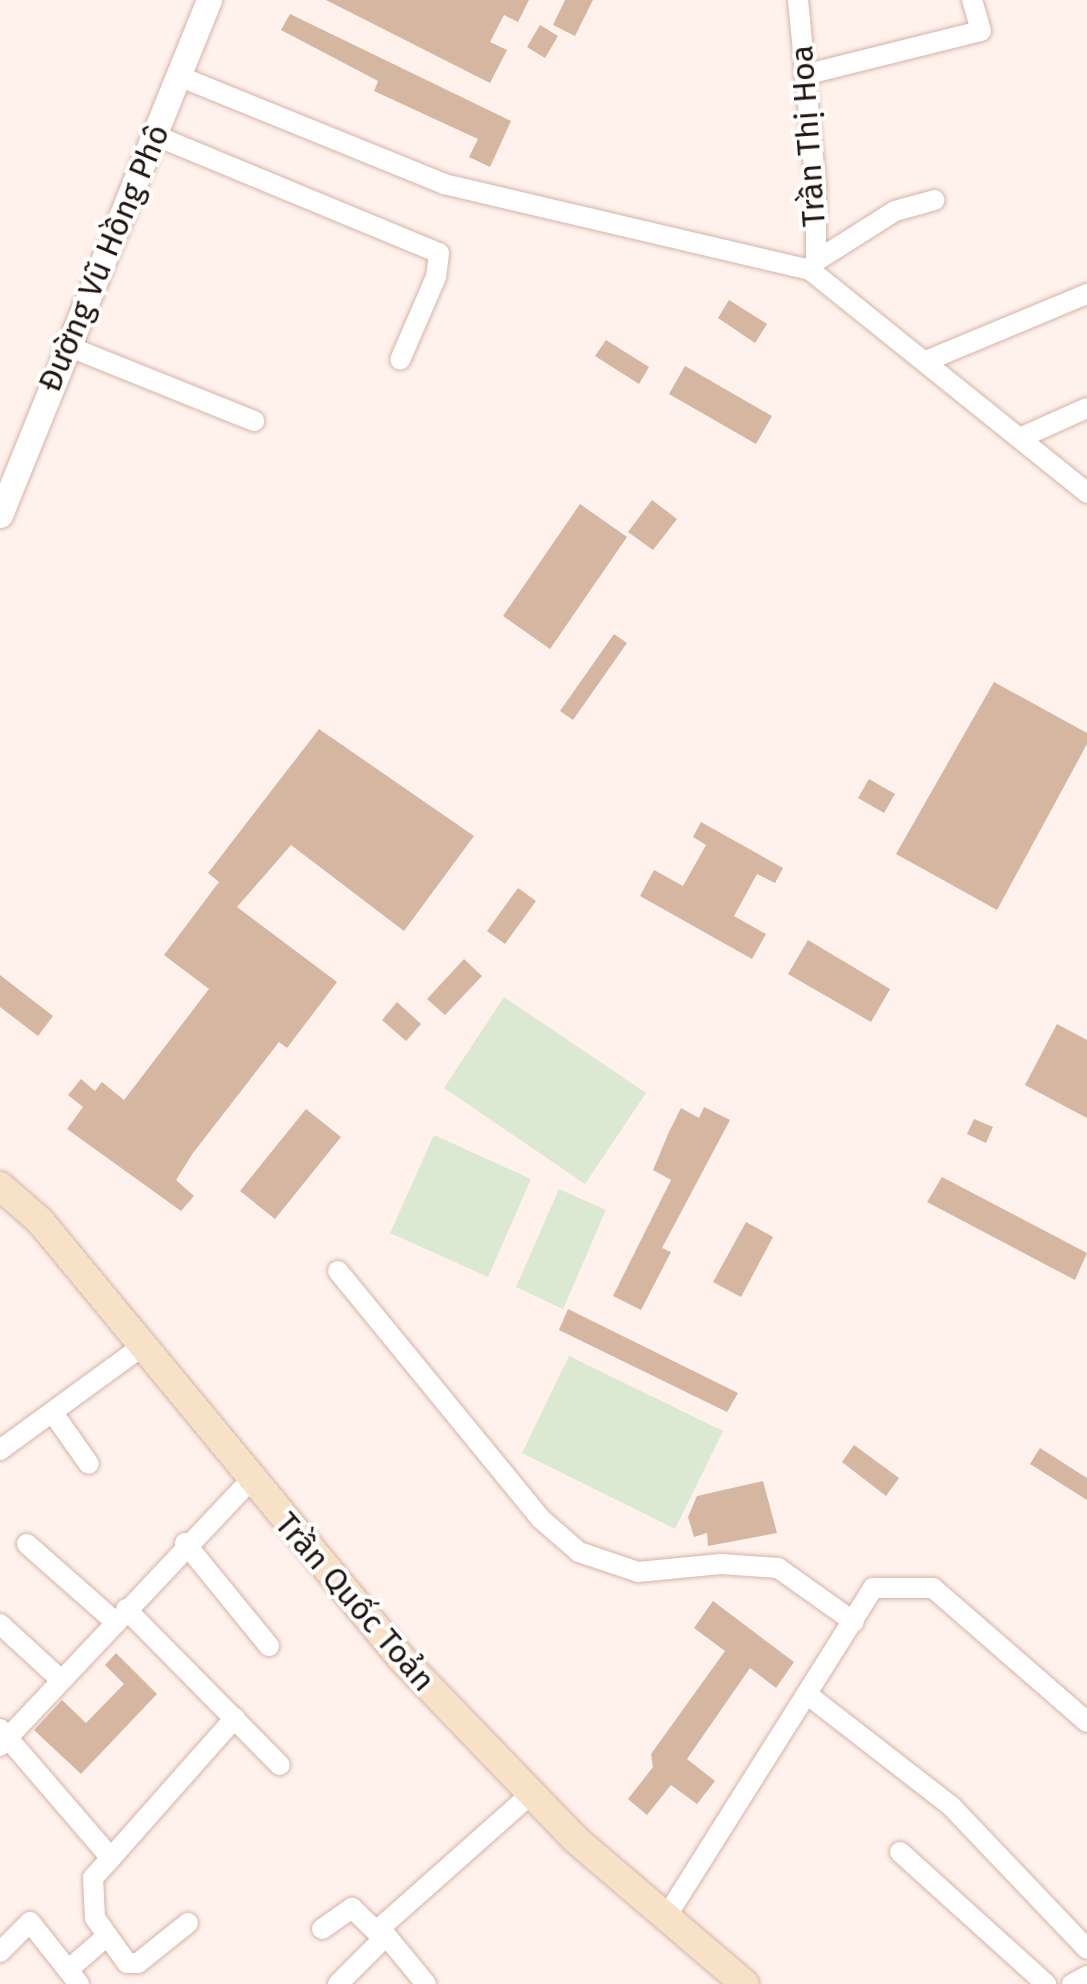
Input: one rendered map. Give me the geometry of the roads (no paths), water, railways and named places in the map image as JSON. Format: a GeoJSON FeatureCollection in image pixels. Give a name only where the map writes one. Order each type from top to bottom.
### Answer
{"type":"FeatureCollection","features":[{"type":"Feature","properties":{"kind":"main road","name":"Trần Quốc Toản"},"geometry":{"type":"LineString","coordinates":[[0,1186],[40,1221],[250,1481],[402,1660],[530,1795],[745,1984]]}},
{"type":"Feature","properties":{"kind":"street","name":"Đường Vũ Hồng Phô"},"geometry":{"type":"LineString","coordinates":[[0,516],[65,345],[181,77],[209,0]]}},
{"type":"Feature","properties":{"kind":"street","name":"Trần Thị Hoa"},"geometry":{"type":"LineString","coordinates":[[798,0],[816,187],[813,265]]}},
{"type":"Feature","properties":{"kind":"street"},"geometry":{"type":"LineString","coordinates":[[804,75],[980,30],[972,0]]}},
{"type":"Feature","properties":{"kind":"street"},"geometry":{"type":"LineString","coordinates":[[181,77],[444,184],[813,265],[1020,438],[1083,485]]}},
{"type":"Feature","properties":{"kind":"street"},"geometry":{"type":"LineString","coordinates":[[154,135],[439,253],[436,277],[400,360]]}},
{"type":"Feature","properties":{"kind":"street"},"geometry":{"type":"LineString","coordinates":[[813,265],[895,211],[934,200]]}},
{"type":"Feature","properties":{"kind":"street"},"geometry":{"type":"LineString","coordinates":[[926,360],[1087,294]]}},
{"type":"Feature","properties":{"kind":"street"},"geometry":{"type":"LineString","coordinates":[[65,345],[254,421]]}},
{"type":"Feature","properties":{"kind":"street"},"geometry":{"type":"LineString","coordinates":[[1020,438],[1087,408]]}},
{"type":"Feature","properties":{"kind":"street"},"geometry":{"type":"LineString","coordinates":[[338,1271],[541,1520],[579,1552],[638,1572],[721,1564],[778,1568],[854,1622]]}},
{"type":"Feature","properties":{"kind":"street"},"geometry":{"type":"LineString","coordinates":[[0,1450],[144,1346]]}},
{"type":"Feature","properties":{"kind":"street"},"geometry":{"type":"LineString","coordinates":[[53,1413],[89,1464]]}},
{"type":"Feature","properties":{"kind":"street"},"geometry":{"type":"LineString","coordinates":[[111,1858],[3,1738],[186,1543],[250,1481]]}},
{"type":"Feature","properties":{"kind":"street"},"geometry":{"type":"LineString","coordinates":[[186,1543],[269,1646]]}},
{"type":"Feature","properties":{"kind":"street"},"geometry":{"type":"LineString","coordinates":[[27,1544],[120,1615],[235,1718],[280,1765]]}},
{"type":"Feature","properties":{"kind":"street"},"geometry":{"type":"LineString","coordinates":[[666,1917],[873,1588],[933,1588],[1087,1722]]}},
{"type":"Feature","properties":{"kind":"street"},"geometry":{"type":"LineString","coordinates":[[0,1624],[61,1680]]}},
{"type":"Feature","properties":{"kind":"street"},"geometry":{"type":"LineString","coordinates":[[808,1695],[951,1806],[1087,1949]]}},
{"type":"Feature","properties":{"kind":"street"},"geometry":{"type":"LineString","coordinates":[[188,1922],[132,1965],[95,1918],[91,1890],[111,1858],[235,1718]]}},
{"type":"Feature","properties":{"kind":"street"},"geometry":{"type":"LineString","coordinates":[[338,1984],[380,1936],[530,1795]]}},
{"type":"Feature","properties":{"kind":"street"},"geometry":{"type":"LineString","coordinates":[[900,1852],[1046,1984]]}},
{"type":"Feature","properties":{"kind":"street"},"geometry":{"type":"LineString","coordinates":[[322,1929],[352,1908],[426,1984]]}},
{"type":"Feature","properties":{"kind":"street"},"geometry":{"type":"LineString","coordinates":[[0,1952],[30,1922],[74,1977],[108,1936]]}},
{"type":"Feature","properties":{"kind":"street"},"geometry":{"type":"LineString","coordinates":[[1072,1984],[1087,1976]]}}]}
